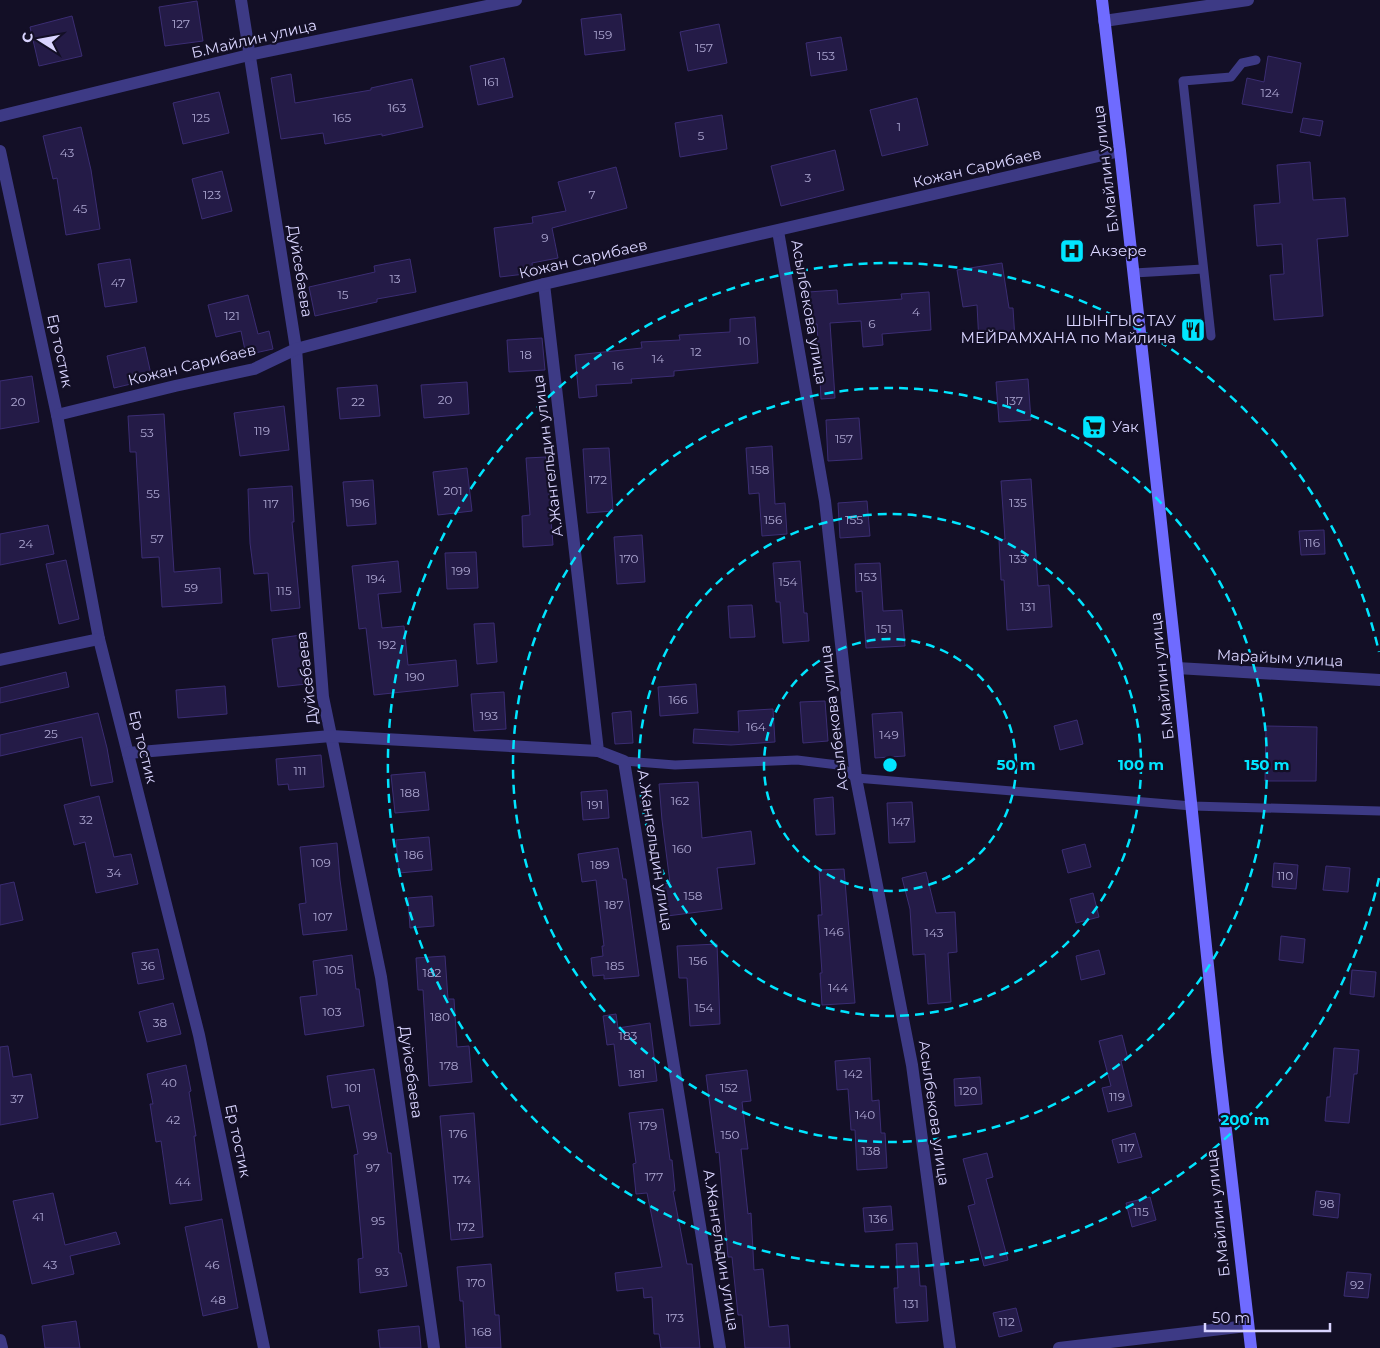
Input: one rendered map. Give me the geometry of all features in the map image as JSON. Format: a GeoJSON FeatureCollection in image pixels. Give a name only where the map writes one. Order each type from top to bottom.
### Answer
{"type":"FeatureCollection","features":[{"type":"Feature","properties":{"kind":"street","name":"Дуйсебаева"},"geometry":{"type":"LineString","coordinates":[[241,0],[296,349],[323,697],[380,977],[434,1348]]}},
{"type":"Feature","properties":{"kind":"street","name":"Б.Майлин улица"},"geometry":{"type":"LineString","coordinates":[[0,116],[249,55],[500,1],[516,0]]}},
{"type":"Feature","properties":{"kind":"street","name":"Б.Майлин улица"},"geometry":{"type":"LineString","coordinates":[[1102,0],[1178,668],[1247,1326],[1251,1348]]}},
{"type":"Feature","properties":{"kind":"street"},"geometry":{"type":"LineString","coordinates":[[1104,21],[1248,0]]}},
{"type":"Feature","properties":{"kind":"street","name":"Ер тостик"},"geometry":{"type":"LineString","coordinates":[[0,151],[58,415],[100,639],[199,1035],[264,1348]]}},
{"type":"Feature","properties":{"kind":"street","name":"Кожан Сарибаев"},"geometry":{"type":"LineString","coordinates":[[58,415],[175,386],[254,369],[296,349],[544,284],[1120,151]]}},
{"type":"Feature","properties":{"kind":"street","name":"Асылбекова улица"},"geometry":{"type":"LineString","coordinates":[[778,231],[825,501],[856,778],[912,1065],[950,1348]]}},
{"type":"Feature","properties":{"kind":"street","name":"А.Жангельдин улица"},"geometry":{"type":"LineString","coordinates":[[544,284],[598,751],[624,760],[720,1348]]}},
{"type":"Feature","properties":{"kind":"street"},"geometry":{"type":"LineString","coordinates":[[0,660],[100,639]]}},
{"type":"Feature","properties":{"kind":"street","name":"Марайым улица"},"geometry":{"type":"LineString","coordinates":[[1178,668],[1380,680]]}},
{"type":"Feature","properties":{"kind":"street"},"geometry":{"type":"LineString","coordinates":[[128,753],[331,736],[598,751]]}},
{"type":"Feature","properties":{"kind":"street"},"geometry":{"type":"LineString","coordinates":[[1059,1348],[1247,1326]]}},
{"type":"Feature","properties":{"kind":"street"},"geometry":{"type":"LineString","coordinates":[[0,1340],[2,1348]]}},
{"type":"Feature","properties":{"kind":"lane"},"geometry":{"type":"LineString","coordinates":[[1211,336],[1183,81],[1231,77],[1242,63],[1256,60]]}},
{"type":"Feature","properties":{"kind":"lane"},"geometry":{"type":"LineString","coordinates":[[1134,273],[1203,269]]}},
{"type":"Feature","properties":{"kind":"lane"},"geometry":{"type":"LineString","coordinates":[[624,760],[675,764],[797,760],[838,765],[856,778],[1192,806],[1380,811]]}},
{"type":"Feature","properties":{"kind":"building"},"geometry":{"type":"Polygon","coordinates":[[[197,1],[203,41],[165,46],[159,7],[197,1]]]}},
{"type":"Feature","properties":{"kind":"building"},"geometry":{"type":"Polygon","coordinates":[[[621,14],[625,50],[585,55],[581,19],[621,14]]]}},
{"type":"Feature","properties":{"kind":"building"},"geometry":{"type":"Polygon","coordinates":[[[72,16],[82,56],[39,66],[30,27],[72,16]]]}},
{"type":"Feature","properties":{"kind":"building"},"geometry":{"type":"Polygon","coordinates":[[[719,24],[727,63],[688,71],[680,32],[719,24]]]}},
{"type":"Feature","properties":{"kind":"building"},"geometry":{"type":"Polygon","coordinates":[[[841,37],[847,70],[811,76],[806,43],[841,37]]]}},
{"type":"Feature","properties":{"kind":"building"},"geometry":{"type":"Polygon","coordinates":[[[1268,56],[1301,63],[1292,113],[1242,104],[1247,78],[1264,82],[1268,56]]]}},
{"type":"Feature","properties":{"kind":"building"},"geometry":{"type":"Polygon","coordinates":[[[504,58],[513,97],[478,105],[470,66],[504,58]]]}},
{"type":"Feature","properties":{"kind":"building"},"geometry":{"type":"Polygon","coordinates":[[[291,74],[295,103],[371,90],[371,88],[412,79],[423,127],[382,136],[382,134],[325,144],[323,133],[281,139],[271,78],[291,74]]]}},
{"type":"Feature","properties":{"kind":"building"},"geometry":{"type":"Polygon","coordinates":[[[219,92],[229,133],[183,144],[173,103],[219,92]]]}},
{"type":"Feature","properties":{"kind":"building"},"geometry":{"type":"Polygon","coordinates":[[[917,98],[928,145],[882,156],[870,110],[917,98]]]}},
{"type":"Feature","properties":{"kind":"building"},"geometry":{"type":"Polygon","coordinates":[[[722,115],[727,149],[680,157],[675,123],[722,115]]]}},
{"type":"Feature","properties":{"kind":"building"},"geometry":{"type":"Polygon","coordinates":[[[1303,118],[1323,121],[1320,136],[1300,132],[1303,118]]]}},
{"type":"Feature","properties":{"kind":"building"},"geometry":{"type":"Polygon","coordinates":[[[81,127],[91,170],[100,229],[66,235],[57,178],[53,179],[43,136],[81,127]]]}},
{"type":"Feature","properties":{"kind":"building"},"geometry":{"type":"Polygon","coordinates":[[[835,150],[844,190],[781,206],[771,166],[835,150]]]}},
{"type":"Feature","properties":{"kind":"building"},"geometry":{"type":"Polygon","coordinates":[[[1310,162],[1313,200],[1345,198],[1348,236],[1317,239],[1323,316],[1274,320],[1270,275],[1284,274],[1282,244],[1257,246],[1254,205],[1280,203],[1277,165],[1310,162]]]}},
{"type":"Feature","properties":{"kind":"building"},"geometry":{"type":"Polygon","coordinates":[[[616,167],[627,208],[552,228],[558,258],[532,263],[533,273],[500,277],[494,228],[533,223],[532,217],[566,211],[558,182],[616,167]]]}},
{"type":"Feature","properties":{"kind":"building"},"geometry":{"type":"Polygon","coordinates":[[[222,171],[232,211],[202,219],[192,179],[222,171]]]}},
{"type":"Feature","properties":{"kind":"building"},"geometry":{"type":"Polygon","coordinates":[[[130,259],[137,302],[105,307],[98,264],[130,259]]]}},
{"type":"Feature","properties":{"kind":"building"},"geometry":{"type":"Polygon","coordinates":[[[410,259],[416,292],[377,299],[377,302],[315,316],[309,287],[375,272],[374,266],[410,259]]]}},
{"type":"Feature","properties":{"kind":"building"},"geometry":{"type":"Polygon","coordinates":[[[1002,263],[1009,308],[1013,308],[1015,340],[979,343],[977,305],[963,307],[957,270],[1002,263]]]}},
{"type":"Feature","properties":{"kind":"building"},"geometry":{"type":"Polygon","coordinates":[[[837,290],[838,304],[902,299],[901,294],[929,292],[931,330],[882,334],[883,345],[863,347],[861,321],[830,323],[835,398],[821,399],[817,324],[810,324],[808,292],[837,290]]]}},
{"type":"Feature","properties":{"kind":"building"},"geometry":{"type":"Polygon","coordinates":[[[248,295],[258,334],[269,331],[273,349],[246,355],[241,331],[216,337],[208,305],[248,295]]]}},
{"type":"Feature","properties":{"kind":"building"},"geometry":{"type":"Polygon","coordinates":[[[755,317],[758,363],[674,371],[674,376],[631,379],[632,383],[596,385],[597,396],[579,398],[575,355],[642,348],[641,342],[680,340],[679,335],[730,332],[730,319],[755,317]]]}},
{"type":"Feature","properties":{"kind":"building"},"geometry":{"type":"Polygon","coordinates":[[[542,338],[545,370],[509,372],[507,340],[542,338]]]}},
{"type":"Feature","properties":{"kind":"building"},"geometry":{"type":"Polygon","coordinates":[[[145,347],[152,379],[114,388],[107,356],[145,347]]]}},
{"type":"Feature","properties":{"kind":"building"},"geometry":{"type":"Polygon","coordinates":[[[32,376],[39,422],[0,429],[0,381],[32,376]]]}},
{"type":"Feature","properties":{"kind":"building"},"geometry":{"type":"Polygon","coordinates":[[[1028,379],[1031,420],[999,422],[996,382],[1028,379]]]}},
{"type":"Feature","properties":{"kind":"building"},"geometry":{"type":"Polygon","coordinates":[[[467,382],[469,414],[424,418],[421,385],[467,382]]]}},
{"type":"Feature","properties":{"kind":"building"},"geometry":{"type":"Polygon","coordinates":[[[377,385],[380,416],[340,419],[337,388],[377,385]]]}},
{"type":"Feature","properties":{"kind":"building"},"geometry":{"type":"Polygon","coordinates":[[[284,406],[289,450],[240,456],[234,413],[284,406]]]}},
{"type":"Feature","properties":{"kind":"building"},"geometry":{"type":"Polygon","coordinates":[[[164,414],[174,572],[220,568],[222,603],[162,607],[159,557],[142,558],[136,452],[130,452],[128,416],[164,414]]]}},
{"type":"Feature","properties":{"kind":"building"},"geometry":{"type":"Polygon","coordinates":[[[859,418],[862,459],[828,461],[826,420],[859,418]]]}},
{"type":"Feature","properties":{"kind":"building"},"geometry":{"type":"Polygon","coordinates":[[[772,446],[775,504],[785,503],[787,534],[762,536],[759,493],[749,494],[746,448],[772,446]]]}},
{"type":"Feature","properties":{"kind":"building"},"geometry":{"type":"Polygon","coordinates":[[[609,448],[613,511],[587,513],[583,449],[609,448]]]}},
{"type":"Feature","properties":{"kind":"building"},"geometry":{"type":"Polygon","coordinates":[[[546,457],[553,545],[523,547],[522,516],[530,515],[526,458],[546,457]]]}},
{"type":"Feature","properties":{"kind":"building"},"geometry":{"type":"Polygon","coordinates":[[[467,468],[472,511],[438,515],[433,472],[467,468]]]}},
{"type":"Feature","properties":{"kind":"building"},"geometry":{"type":"Polygon","coordinates":[[[1031,479],[1038,586],[1049,585],[1052,627],[1007,630],[1004,580],[1001,580],[999,540],[1005,539],[1001,481],[1031,479]]]}},
{"type":"Feature","properties":{"kind":"building"},"geometry":{"type":"Polygon","coordinates":[[[373,480],[376,524],[347,526],[343,482],[373,480]]]}},
{"type":"Feature","properties":{"kind":"building"},"geometry":{"type":"Polygon","coordinates":[[[292,486],[294,522],[292,522],[300,608],[271,611],[268,573],[254,574],[250,543],[248,489],[292,486]]]}},
{"type":"Feature","properties":{"kind":"building"},"geometry":{"type":"Polygon","coordinates":[[[867,501],[870,536],[840,538],[838,503],[867,501]]]}},
{"type":"Feature","properties":{"kind":"building"},"geometry":{"type":"Polygon","coordinates":[[[48,525],[54,554],[0,565],[0,534],[48,525]]]}},
{"type":"Feature","properties":{"kind":"building"},"geometry":{"type":"Polygon","coordinates":[[[1324,530],[1325,554],[1301,555],[1299,531],[1324,530]]]}},
{"type":"Feature","properties":{"kind":"building"},"geometry":{"type":"Polygon","coordinates":[[[642,535],[645,582],[617,584],[614,537],[642,535]]]}},
{"type":"Feature","properties":{"kind":"building"},"geometry":{"type":"Polygon","coordinates":[[[476,552],[478,588],[447,589],[445,553],[476,552]]]}},
{"type":"Feature","properties":{"kind":"building"},"geometry":{"type":"Polygon","coordinates":[[[66,560],[79,619],[59,624],[46,564],[66,560]]]}},
{"type":"Feature","properties":{"kind":"building"},"geometry":{"type":"Polygon","coordinates":[[[398,561],[401,592],[378,594],[382,628],[404,626],[408,665],[456,660],[458,686],[374,695],[366,628],[359,629],[352,566],[398,561]]]}},
{"type":"Feature","properties":{"kind":"building"},"geometry":{"type":"Polygon","coordinates":[[[800,561],[804,613],[807,613],[809,641],[783,643],[780,602],[776,602],[773,563],[800,561]]]}},
{"type":"Feature","properties":{"kind":"building"},"geometry":{"type":"Polygon","coordinates":[[[880,563],[883,611],[902,610],[905,646],[866,648],[862,591],[856,592],[855,564],[880,563]]]}},
{"type":"Feature","properties":{"kind":"building"},"geometry":{"type":"Polygon","coordinates":[[[752,605],[755,637],[730,638],[728,606],[752,605]]]}},
{"type":"Feature","properties":{"kind":"building"},"geometry":{"type":"Polygon","coordinates":[[[494,623],[497,662],[477,664],[474,624],[494,623]]]}},
{"type":"Feature","properties":{"kind":"building"},"geometry":{"type":"Polygon","coordinates":[[[301,635],[307,684],[278,687],[272,639],[301,635]]]}},
{"type":"Feature","properties":{"kind":"building"},"geometry":{"type":"Polygon","coordinates":[[[66,672],[69,687],[0,703],[0,688],[66,672]]]}},
{"type":"Feature","properties":{"kind":"building"},"geometry":{"type":"Polygon","coordinates":[[[696,684],[698,713],[660,716],[658,687],[696,684]]]}},
{"type":"Feature","properties":{"kind":"building"},"geometry":{"type":"Polygon","coordinates":[[[225,686],[227,714],[178,718],[176,690],[225,686]]]}},
{"type":"Feature","properties":{"kind":"building"},"geometry":{"type":"Polygon","coordinates":[[[504,692],[506,729],[474,731],[471,694],[504,692]]]}},
{"type":"Feature","properties":{"kind":"building"},"geometry":{"type":"Polygon","coordinates":[[[825,701],[828,741],[803,743],[800,702],[825,701]]]}},
{"type":"Feature","properties":{"kind":"building"},"geometry":{"type":"Polygon","coordinates":[[[773,709],[775,742],[731,745],[693,743],[694,729],[739,732],[738,711],[773,709]]]}},
{"type":"Feature","properties":{"kind":"building"},"geometry":{"type":"Polygon","coordinates":[[[631,711],[633,743],[615,744],[612,713],[631,711]]]}},
{"type":"Feature","properties":{"kind":"building"},"geometry":{"type":"Polygon","coordinates":[[[902,712],[905,756],[875,758],[872,714],[902,712]]]}},
{"type":"Feature","properties":{"kind":"building"},"geometry":{"type":"Polygon","coordinates":[[[98,713],[113,782],[91,786],[82,737],[0,756],[0,735],[98,713]]]}},
{"type":"Feature","properties":{"kind":"building"},"geometry":{"type":"Polygon","coordinates":[[[1077,720],[1083,744],[1060,750],[1054,726],[1077,720]]]}},
{"type":"Feature","properties":{"kind":"building"},"geometry":{"type":"Polygon","coordinates":[[[1266,726],[1317,727],[1316,781],[1265,781],[1266,726]]]}},
{"type":"Feature","properties":{"kind":"building"},"geometry":{"type":"Polygon","coordinates":[[[321,755],[324,787],[289,790],[288,784],[278,785],[276,759],[321,755]]]}},
{"type":"Feature","properties":{"kind":"building"},"geometry":{"type":"Polygon","coordinates":[[[425,772],[429,810],[395,813],[391,775],[425,772]]]}},
{"type":"Feature","properties":{"kind":"building"},"geometry":{"type":"Polygon","coordinates":[[[698,782],[702,838],[751,831],[755,864],[717,868],[722,909],[667,916],[663,884],[670,883],[659,784],[698,782]]]}},
{"type":"Feature","properties":{"kind":"building"},"geometry":{"type":"Polygon","coordinates":[[[607,790],[609,818],[583,820],[581,792],[607,790]]]}},
{"type":"Feature","properties":{"kind":"building"},"geometry":{"type":"Polygon","coordinates":[[[99,796],[114,857],[131,854],[138,884],[96,893],[85,842],[74,845],[64,805],[99,796]]]}},
{"type":"Feature","properties":{"kind":"building"},"geometry":{"type":"Polygon","coordinates":[[[833,797],[835,834],[816,835],[814,799],[833,797]]]}},
{"type":"Feature","properties":{"kind":"building"},"geometry":{"type":"Polygon","coordinates":[[[912,802],[915,842],[889,843],[887,803],[912,802]]]}},
{"type":"Feature","properties":{"kind":"building"},"geometry":{"type":"Polygon","coordinates":[[[429,837],[432,870],[399,873],[396,840],[429,837]]]}},
{"type":"Feature","properties":{"kind":"building"},"geometry":{"type":"Polygon","coordinates":[[[337,843],[347,930],[303,935],[299,904],[306,903],[300,847],[337,843]]]}},
{"type":"Feature","properties":{"kind":"building"},"geometry":{"type":"Polygon","coordinates":[[[1085,844],[1091,867],[1068,873],[1062,850],[1085,844]]]}},
{"type":"Feature","properties":{"kind":"building"},"geometry":{"type":"Polygon","coordinates":[[[618,848],[623,879],[626,879],[639,976],[604,979],[604,975],[593,976],[591,958],[603,956],[602,946],[604,946],[596,880],[582,882],[578,854],[618,848]]]}},
{"type":"Feature","properties":{"kind":"building"},"geometry":{"type":"Polygon","coordinates":[[[1274,863],[1298,865],[1296,889],[1272,887],[1274,863]]]}},
{"type":"Feature","properties":{"kind":"building"},"geometry":{"type":"Polygon","coordinates":[[[1326,866],[1350,868],[1348,892],[1323,890],[1326,866]]]}},
{"type":"Feature","properties":{"kind":"building"},"geometry":{"type":"Polygon","coordinates":[[[844,869],[855,1003],[822,1005],[818,915],[822,915],[819,870],[844,869]]]}},
{"type":"Feature","properties":{"kind":"building"},"geometry":{"type":"Polygon","coordinates":[[[926,872],[936,913],[955,912],[957,952],[948,953],[951,1002],[928,1004],[925,954],[913,955],[910,909],[902,878],[926,872]]]}},
{"type":"Feature","properties":{"kind":"building"},"geometry":{"type":"Polygon","coordinates":[[[14,882],[23,920],[0,925],[0,885],[14,882]]]}},
{"type":"Feature","properties":{"kind":"building"},"geometry":{"type":"Polygon","coordinates":[[[1093,893],[1099,917],[1076,923],[1070,899],[1093,893]]]}},
{"type":"Feature","properties":{"kind":"building"},"geometry":{"type":"Polygon","coordinates":[[[432,896],[434,926],[410,928],[408,898],[432,896]]]}},
{"type":"Feature","properties":{"kind":"building"},"geometry":{"type":"Polygon","coordinates":[[[1281,936],[1305,939],[1303,963],[1279,960],[1281,936]]]}},
{"type":"Feature","properties":{"kind":"building"},"geometry":{"type":"Polygon","coordinates":[[[717,944],[720,1024],[690,1026],[687,978],[679,978],[677,946],[717,944]]]}},
{"type":"Feature","properties":{"kind":"building"},"geometry":{"type":"Polygon","coordinates":[[[158,949],[164,979],[138,984],[132,953],[158,949]]]}},
{"type":"Feature","properties":{"kind":"building"},"geometry":{"type":"Polygon","coordinates":[[[1099,950],[1105,974],[1081,980],[1076,956],[1099,950]]]}},
{"type":"Feature","properties":{"kind":"building"},"geometry":{"type":"Polygon","coordinates":[[[352,955],[356,989],[359,989],[364,1026],[305,1035],[300,997],[317,995],[313,961],[352,955]]]}},
{"type":"Feature","properties":{"kind":"building"},"geometry":{"type":"Polygon","coordinates":[[[445,956],[448,999],[454,999],[457,1047],[469,1046],[472,1082],[429,1086],[423,990],[418,990],[416,958],[445,956]]]}},
{"type":"Feature","properties":{"kind":"building"},"geometry":{"type":"Polygon","coordinates":[[[1352,970],[1376,972],[1374,997],[1350,994],[1352,970]]]}},
{"type":"Feature","properties":{"kind":"building"},"geometry":{"type":"Polygon","coordinates":[[[173,1003],[181,1034],[147,1042],[139,1012],[173,1003]]]}},
{"type":"Feature","properties":{"kind":"building"},"geometry":{"type":"Polygon","coordinates":[[[616,1014],[618,1028],[650,1023],[657,1081],[619,1086],[614,1044],[607,1045],[603,1016],[616,1014]]]}},
{"type":"Feature","properties":{"kind":"building"},"geometry":{"type":"Polygon","coordinates":[[[1122,1035],[1128,1059],[1121,1061],[1132,1106],[1108,1112],[1102,1088],[1111,1086],[1099,1041],[1122,1035]]]}},
{"type":"Feature","properties":{"kind":"building"},"geometry":{"type":"Polygon","coordinates":[[[8,1046],[13,1077],[31,1074],[38,1118],[0,1125],[0,1047],[8,1046]]]}},
{"type":"Feature","properties":{"kind":"building"},"geometry":{"type":"Polygon","coordinates":[[[1334,1048],[1359,1050],[1357,1074],[1354,1074],[1349,1123],[1325,1121],[1327,1097],[1330,1097],[1334,1048]]]}},
{"type":"Feature","properties":{"kind":"building"},"geometry":{"type":"Polygon","coordinates":[[[870,1058],[872,1101],[879,1100],[881,1133],[885,1133],[887,1168],[857,1170],[855,1130],[851,1130],[848,1089],[837,1090],[835,1061],[870,1058]]]}},
{"type":"Feature","properties":{"kind":"building"},"geometry":{"type":"Polygon","coordinates":[[[186,1065],[191,1091],[189,1092],[196,1136],[194,1136],[202,1200],[170,1204],[161,1141],[156,1142],[150,1104],[153,1104],[147,1074],[186,1065]]]}},
{"type":"Feature","properties":{"kind":"building"},"geometry":{"type":"Polygon","coordinates":[[[374,1069],[388,1153],[391,1153],[399,1253],[401,1253],[407,1286],[360,1293],[358,1259],[363,1258],[354,1155],[358,1154],[349,1105],[332,1108],[327,1076],[374,1069]]]}},
{"type":"Feature","properties":{"kind":"building"},"geometry":{"type":"Polygon","coordinates":[[[747,1070],[751,1101],[742,1102],[748,1149],[741,1149],[748,1214],[751,1213],[754,1270],[763,1269],[769,1327],[788,1325],[790,1348],[745,1348],[742,1315],[738,1315],[732,1257],[728,1257],[719,1152],[716,1153],[706,1075],[747,1070]]]}},
{"type":"Feature","properties":{"kind":"building"},"geometry":{"type":"Polygon","coordinates":[[[980,1077],[982,1104],[955,1106],[954,1079],[980,1077]]]}},
{"type":"Feature","properties":{"kind":"building"},"geometry":{"type":"Polygon","coordinates":[[[663,1109],[670,1160],[672,1160],[675,1191],[673,1191],[687,1264],[692,1264],[700,1348],[661,1348],[659,1334],[654,1334],[652,1297],[644,1298],[643,1288],[617,1291],[615,1273],[662,1267],[647,1193],[636,1194],[633,1164],[636,1163],[629,1113],[663,1109]]]}},
{"type":"Feature","properties":{"kind":"building"},"geometry":{"type":"Polygon","coordinates":[[[474,1113],[483,1237],[451,1240],[440,1116],[474,1113]]]}},
{"type":"Feature","properties":{"kind":"building"},"geometry":{"type":"Polygon","coordinates":[[[1135,1133],[1142,1157],[1118,1163],[1112,1140],[1135,1133]]]}},
{"type":"Feature","properties":{"kind":"building"},"geometry":{"type":"Polygon","coordinates":[[[987,1153],[993,1177],[986,1179],[1008,1260],[984,1266],[968,1206],[975,1204],[963,1159],[987,1153]]]}},
{"type":"Feature","properties":{"kind":"building"},"geometry":{"type":"Polygon","coordinates":[[[1316,1191],[1340,1194],[1338,1218],[1313,1215],[1316,1191]]]}},
{"type":"Feature","properties":{"kind":"building"},"geometry":{"type":"Polygon","coordinates":[[[53,1193],[65,1245],[116,1232],[120,1244],[70,1256],[74,1274],[32,1284],[13,1201],[53,1193]]]}},
{"type":"Feature","properties":{"kind":"building"},"geometry":{"type":"Polygon","coordinates":[[[1150,1197],[1156,1220],[1132,1227],[1126,1203],[1150,1197]]]}},
{"type":"Feature","properties":{"kind":"building"},"geometry":{"type":"Polygon","coordinates":[[[891,1206],[893,1230],[865,1232],[863,1208],[891,1206]]]}},
{"type":"Feature","properties":{"kind":"building"},"geometry":{"type":"Polygon","coordinates":[[[222,1219],[238,1308],[203,1316],[185,1227],[222,1219]]]}},
{"type":"Feature","properties":{"kind":"building"},"geometry":{"type":"Polygon","coordinates":[[[917,1243],[920,1286],[926,1286],[928,1321],[896,1323],[894,1288],[898,1288],[896,1244],[917,1243]]]}},
{"type":"Feature","properties":{"kind":"building"},"geometry":{"type":"Polygon","coordinates":[[[491,1264],[495,1315],[499,1315],[501,1348],[466,1348],[463,1301],[460,1301],[457,1267],[491,1264]]]}},
{"type":"Feature","properties":{"kind":"building"},"geometry":{"type":"Polygon","coordinates":[[[1347,1272],[1371,1274],[1368,1298],[1344,1296],[1347,1272]]]}},
{"type":"Feature","properties":{"kind":"building"},"geometry":{"type":"Polygon","coordinates":[[[1016,1308],[1022,1331],[999,1337],[993,1313],[1016,1308]]]}},
{"type":"Feature","properties":{"kind":"building"},"geometry":{"type":"Polygon","coordinates":[[[76,1321],[80,1348],[45,1348],[42,1326],[76,1321]]]}},
{"type":"Feature","properties":{"kind":"building"},"geometry":{"type":"Polygon","coordinates":[[[419,1326],[421,1348],[380,1348],[378,1330],[419,1326]]]}},
{"type":"Feature","properties":{"kind":"place","name":"Акзере"},"geometry":{"type":"Point","coordinates":[1072,251]}},
{"type":"Feature","properties":{"kind":"place","name":"ШЫНГЫС ТАУ МЕЙРАМХАНА по Майлина"},"geometry":{"type":"Point","coordinates":[1193,330]}},
{"type":"Feature","properties":{"kind":"place","name":"Уак"},"geometry":{"type":"Point","coordinates":[1094,427]}}]}
